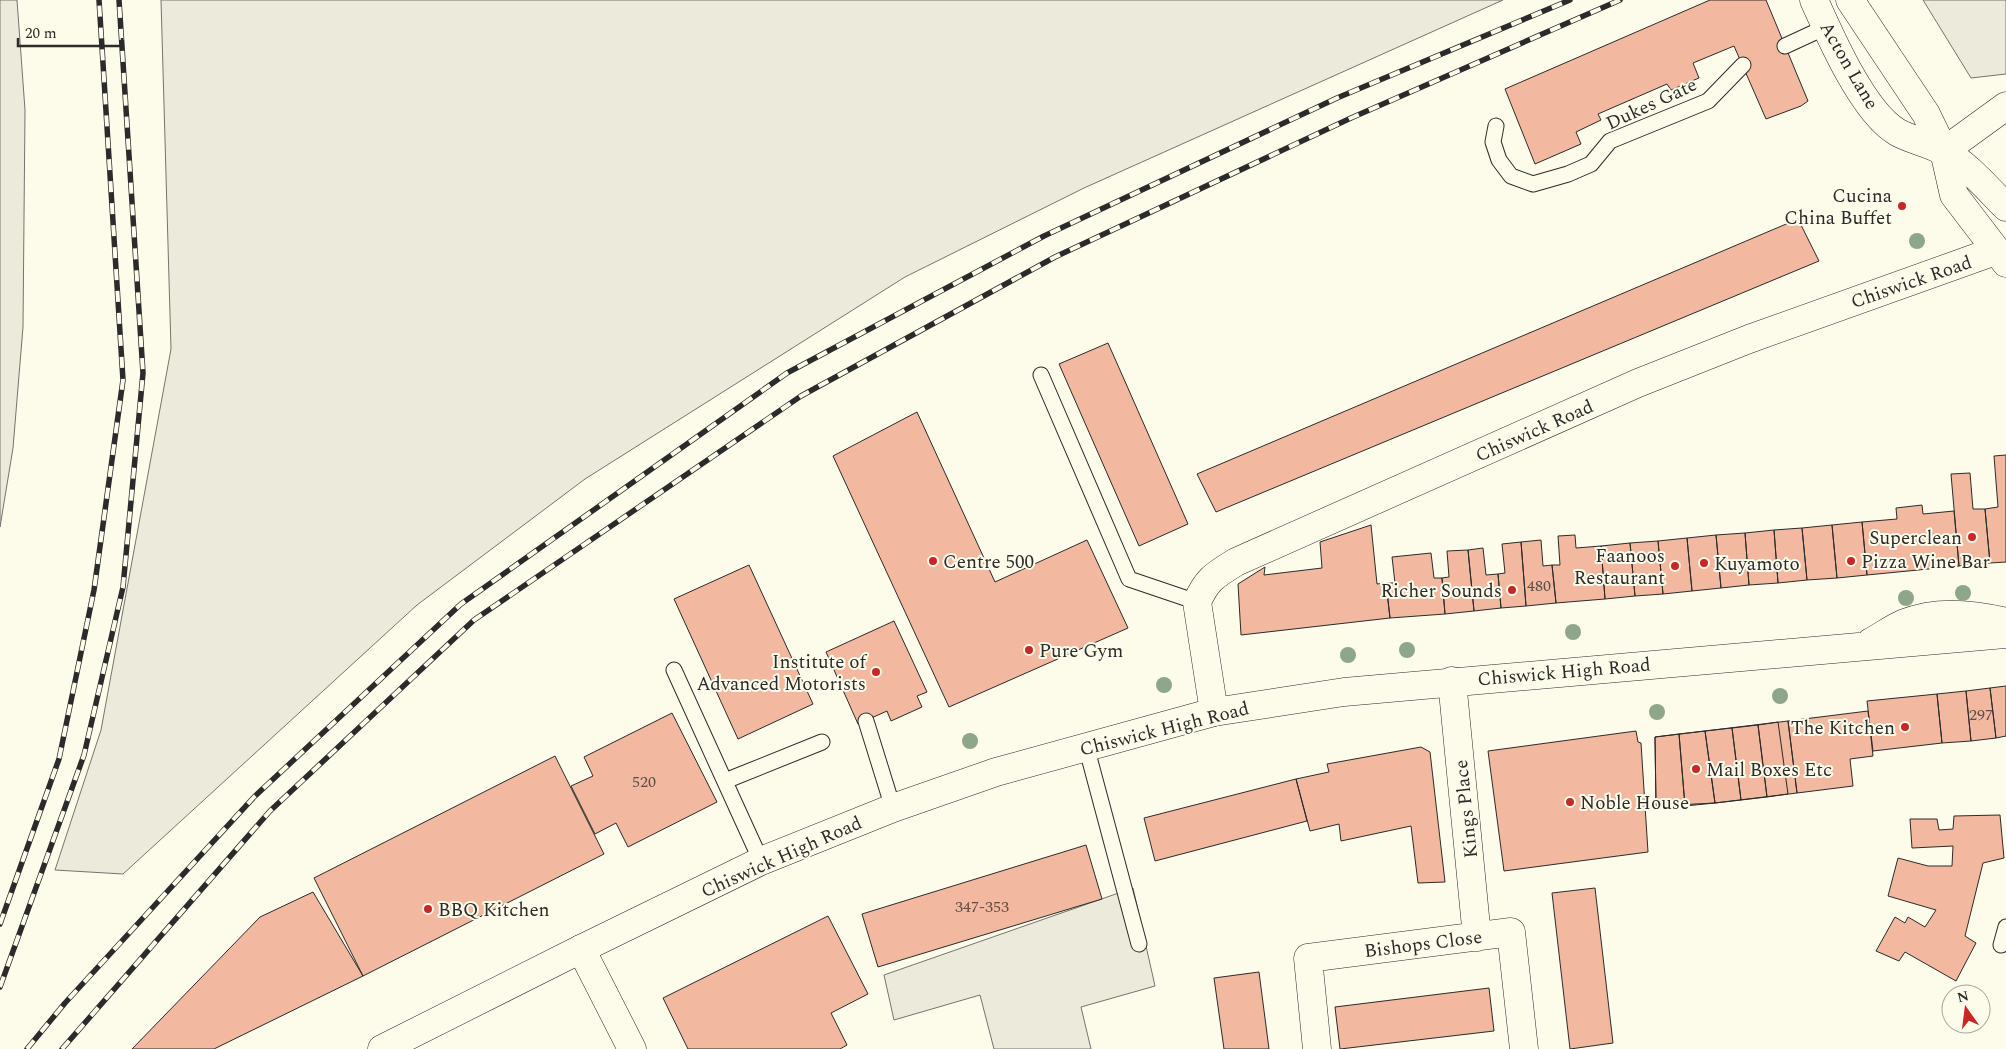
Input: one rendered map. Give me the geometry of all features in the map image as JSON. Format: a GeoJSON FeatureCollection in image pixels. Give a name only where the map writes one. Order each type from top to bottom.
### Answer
{"type":"FeatureCollection","features":[{"type":"Feature","properties":{"kind":"main road","name":"Acton Lane"},"geometry":{"type":"LineString","coordinates":[[1814,0],[1826,27],[1868,104],[1896,132],[1944,151],[1979,179],[2006,208]]}},
{"type":"Feature","properties":{"kind":"main road","name":"Acton Lane"},"geometry":{"type":"LineString","coordinates":[[1850,0],[1926,114],[1944,151],[1954,195],[2001,257]]}},
{"type":"Feature","properties":{"kind":"main road"},"geometry":{"type":"LineString","coordinates":[[1944,151],[2006,106]]}},
{"type":"Feature","properties":{"kind":"main road","name":"Chiswick Road"},"geometry":{"type":"LineString","coordinates":[[1197,602],[1205,585],[1212,576],[1236,562],[1629,387],[1749,339],[2001,257]]}},
{"type":"Feature","properties":{"kind":"main road"},"geometry":{"type":"LineString","coordinates":[[1197,602],[1214,712]]}},
{"type":"Feature","properties":{"kind":"main road"},"geometry":{"type":"LineString","coordinates":[[1863,647],[1905,623],[1927,617],[1964,614],[2006,622]]}},
{"type":"Feature","properties":{"kind":"main road","name":"Chiswick High Road"},"geometry":{"type":"LineString","coordinates":[[382,1049],[581,949],[761,862],[893,808],[996,772],[1214,712],[1344,692],[1452,681],[2006,634]]}},
{"type":"Feature","properties":{"kind":"main road","name":"Kings Place"},"geometry":{"type":"LineString","coordinates":[[1452,681],[1477,936]]}},
{"type":"Feature","properties":{"kind":"main road","name":"Bishops Close"},"geometry":{"type":"LineString","coordinates":[[1317,1049],[1308,958],[1511,932],[1524,1049]]}},
{"type":"Feature","properties":{"kind":"main road"},"geometry":{"type":"LineString","coordinates":[[581,949],[632,1049]]}},
{"type":"Feature","properties":{"kind":"lane"},"geometry":{"type":"LineString","coordinates":[[1785,46],[1826,27]]}},
{"type":"Feature","properties":{"kind":"lane","name":"Dukes Gate"},"geometry":{"type":"LineString","coordinates":[[1496,126],[1493,142],[1499,160],[1511,176],[1534,184],[1568,174],[1591,164],[1610,141],[1708,101],[1743,65]]}},
{"type":"Feature","properties":{"kind":"lane"},"geometry":{"type":"LineString","coordinates":[[1041,375],[1129,579],[1197,602]]}},
{"type":"Feature","properties":{"kind":"lane"},"geometry":{"type":"LineString","coordinates":[[674,670],[761,862]]}},
{"type":"Feature","properties":{"kind":"lane"},"geometry":{"type":"LineString","coordinates":[[866,720],[893,808]]}},
{"type":"Feature","properties":{"kind":"lane"},"geometry":{"type":"LineString","coordinates":[[725,781],[822,742]]}},
{"type":"Feature","properties":{"kind":"lane"},"geometry":{"type":"LineString","coordinates":[[1086,746],[1139,944]]}},
{"type":"Feature","properties":{"kind":"lane"},"geometry":{"type":"LineString","coordinates":[[2001,945],[2006,927]]}},
{"type":"Feature","properties":{"kind":"shaded area"},"geometry":{"type":"Polygon","coordinates":[[[0,0],[17,0],[25,110],[23,327],[13,448],[0,527],[0,0]]]}},
{"type":"Feature","properties":{"kind":"shaded area"},"geometry":{"type":"Polygon","coordinates":[[[161,0],[1503,0],[1084,188],[905,277],[585,479],[417,605],[123,874],[55,870],[101,730],[171,349],[161,0]]]}},
{"type":"Feature","properties":{"kind":"shaded area"},"geometry":{"type":"Polygon","coordinates":[[[1923,0],[2006,0],[2006,74],[1971,78],[1923,0]]]}},
{"type":"Feature","properties":{"kind":"shaded area"},"geometry":{"type":"Polygon","coordinates":[[[1133,888],[1155,986],[1081,1007],[1091,1049],[994,1049],[980,995],[894,1020],[884,975],[1133,888]]]}},
{"type":"Feature","properties":{"kind":"building"},"geometry":{"type":"Polygon","coordinates":[[[1710,0],[1766,0],[1808,101],[1801,106],[1766,119],[1734,46],[1693,63],[1699,78],[1671,90],[1667,84],[1598,114],[1601,120],[1576,132],[1581,144],[1535,164],[1505,89],[1710,0]]]}},
{"type":"Feature","properties":{"kind":"building"},"geometry":{"type":"Polygon","coordinates":[[[1798,219],[1819,261],[1216,512],[1197,474],[1798,219]]]}},
{"type":"Feature","properties":{"kind":"building"},"geometry":{"type":"Polygon","coordinates":[[[1108,343],[1188,524],[1139,546],[1059,364],[1108,343]]]}},
{"type":"Feature","properties":{"kind":"building","name":"Centre 500"},"geometry":{"type":"Polygon","coordinates":[[[917,412],[995,582],[1087,540],[1128,628],[949,707],[833,456],[917,412]]]}},
{"type":"Feature","properties":{"kind":"building"},"geometry":{"type":"Polygon","coordinates":[[[2006,455],[2006,562],[1990,563],[1985,509],[1998,507],[1994,456],[2006,455]]]}},
{"type":"Feature","properties":{"kind":"building","name":"Superclean"},"geometry":{"type":"Polygon","coordinates":[[[1970,473],[1973,509],[1985,509],[1990,563],[1959,566],[1951,474],[1970,473]]]}},
{"type":"Feature","properties":{"kind":"building"},"geometry":{"type":"Polygon","coordinates":[[[1922,505],[1923,514],[1954,511],[1959,566],[1867,575],[1862,522],[1897,519],[1896,508],[1922,505]]]}},
{"type":"Feature","properties":{"kind":"building"},"geometry":{"type":"Polygon","coordinates":[[[1862,522],[1867,575],[1837,578],[1832,525],[1862,522]]]}},
{"type":"Feature","properties":{"kind":"building"},"geometry":{"type":"Polygon","coordinates":[[[1371,525],[1377,584],[1386,583],[1390,618],[1241,635],[1238,584],[1265,567],[1264,575],[1322,568],[1320,542],[1371,525]]]}},
{"type":"Feature","properties":{"kind":"building"},"geometry":{"type":"Polygon","coordinates":[[[1832,525],[1837,578],[1807,580],[1802,528],[1832,525]]]}},
{"type":"Feature","properties":{"kind":"building"},"geometry":{"type":"Polygon","coordinates":[[[1802,528],[1807,580],[1778,583],[1774,530],[1802,528]]]}},
{"type":"Feature","properties":{"kind":"building"},"geometry":{"type":"Polygon","coordinates":[[[1774,530],[1778,583],[1749,585],[1745,533],[1774,530]]]}},
{"type":"Feature","properties":{"kind":"building"},"geometry":{"type":"Polygon","coordinates":[[[1745,533],[1749,585],[1721,588],[1716,535],[1745,533]]]}},
{"type":"Feature","properties":{"kind":"building"},"geometry":{"type":"Polygon","coordinates":[[[1575,535],[1576,548],[1601,546],[1605,599],[1556,603],[1552,565],[1560,565],[1558,536],[1575,535]]]}},
{"type":"Feature","properties":{"kind":"building","name":"Kuyamoto"},"geometry":{"type":"Polygon","coordinates":[[[1716,535],[1721,588],[1692,591],[1687,538],[1716,535]]]}},
{"type":"Feature","properties":{"kind":"building","name":"Faanoos Restaurant"},"geometry":{"type":"Polygon","coordinates":[[[1687,538],[1692,591],[1663,594],[1658,541],[1687,538]]]}},
{"type":"Feature","properties":{"kind":"building"},"geometry":{"type":"Polygon","coordinates":[[[1541,540],[1543,566],[1552,565],[1556,603],[1526,606],[1521,542],[1541,540]]]}},
{"type":"Feature","properties":{"kind":"building"},"geometry":{"type":"Polygon","coordinates":[[[1658,541],[1663,594],[1635,596],[1630,543],[1658,541]]]}},
{"type":"Feature","properties":{"kind":"building","name":"Richer Sounds"},"geometry":{"type":"Polygon","coordinates":[[[1521,542],[1526,606],[1501,608],[1498,574],[1505,573],[1502,544],[1521,542]]]}},
{"type":"Feature","properties":{"kind":"building"},"geometry":{"type":"Polygon","coordinates":[[[1630,543],[1635,596],[1605,599],[1601,546],[1630,543]]]}},
{"type":"Feature","properties":{"kind":"building"},"geometry":{"type":"Polygon","coordinates":[[[1483,548],[1486,575],[1498,574],[1501,608],[1474,611],[1468,550],[1483,548]]]}},
{"type":"Feature","properties":{"kind":"building"},"geometry":{"type":"Polygon","coordinates":[[[1468,550],[1474,611],[1445,614],[1442,578],[1449,577],[1447,551],[1468,550]]]}},
{"type":"Feature","properties":{"kind":"building"},"geometry":{"type":"Polygon","coordinates":[[[1431,553],[1434,578],[1442,578],[1445,614],[1390,618],[1386,583],[1395,583],[1392,557],[1431,553]]]}},
{"type":"Feature","properties":{"kind":"building"},"geometry":{"type":"Polygon","coordinates":[[[749,565],[813,704],[738,739],[674,599],[749,565]]]}},
{"type":"Feature","properties":{"kind":"building","name":"Institute of Advanced Motorists"},"geometry":{"type":"Polygon","coordinates":[[[894,621],[927,692],[917,696],[922,707],[891,721],[887,711],[858,724],[826,652],[894,621]]]}},
{"type":"Feature","properties":{"kind":"building"},"geometry":{"type":"Polygon","coordinates":[[[2006,686],[2006,736],[1996,738],[1990,688],[2006,686]]]}},
{"type":"Feature","properties":{"kind":"building"},"geometry":{"type":"Polygon","coordinates":[[[1990,688],[1996,738],[1971,741],[1966,691],[1990,688]]]}},
{"type":"Feature","properties":{"kind":"building"},"geometry":{"type":"Polygon","coordinates":[[[1966,691],[1971,741],[1942,743],[1937,694],[1966,691]]]}},
{"type":"Feature","properties":{"kind":"building","name":"The Kitchen"},"geometry":{"type":"Polygon","coordinates":[[[1937,694],[1942,743],[1873,751],[1867,701],[1937,694]]]}},
{"type":"Feature","properties":{"kind":"building"},"geometry":{"type":"Polygon","coordinates":[[[1868,711],[1873,756],[1850,759],[1853,786],[1797,793],[1788,721],[1868,711]]]}},
{"type":"Feature","properties":{"kind":"building"},"geometry":{"type":"Polygon","coordinates":[[[672,713],[717,802],[628,847],[616,823],[595,834],[571,786],[593,776],[584,757],[672,713]]]}},
{"type":"Feature","properties":{"kind":"building"},"geometry":{"type":"Polygon","coordinates":[[[1788,721],[1797,793],[1715,803],[1656,806],[1655,737],[1788,721]]]}},
{"type":"Feature","properties":{"kind":"building"},"geometry":{"type":"Polygon","coordinates":[[[1778,722],[1788,794],[1767,797],[1758,725],[1778,722]]]}},
{"type":"Feature","properties":{"kind":"building"},"geometry":{"type":"Polygon","coordinates":[[[1758,725],[1767,797],[1741,800],[1732,728],[1758,725]]]}},
{"type":"Feature","properties":{"kind":"building"},"geometry":{"type":"Polygon","coordinates":[[[1732,728],[1741,800],[1715,803],[1705,731],[1732,728]]]}},
{"type":"Feature","properties":{"kind":"building","name":"Noble House"},"geometry":{"type":"Polygon","coordinates":[[[1636,731],[1638,742],[1641,743],[1648,852],[1504,871],[1488,751],[1636,731]]]}},
{"type":"Feature","properties":{"kind":"building","name":"Mail Boxes Etc"},"geometry":{"type":"Polygon","coordinates":[[[1705,731],[1715,803],[1685,806],[1679,734],[1705,731]]]}},
{"type":"Feature","properties":{"kind":"building"},"geometry":{"type":"Polygon","coordinates":[[[1679,734],[1685,806],[1656,806],[1655,737],[1679,734]]]}},
{"type":"Feature","properties":{"kind":"building"},"geometry":{"type":"Polygon","coordinates":[[[1421,747],[1430,752],[1445,882],[1418,883],[1411,826],[1341,841],[1339,824],[1310,831],[1296,779],[1329,772],[1327,764],[1421,747]]]}},
{"type":"Feature","properties":{"kind":"building"},"geometry":{"type":"Polygon","coordinates":[[[555,756],[604,854],[363,976],[314,878],[555,756]]]}},
{"type":"Feature","properties":{"kind":"building"},"geometry":{"type":"Polygon","coordinates":[[[1296,779],[1307,821],[1155,861],[1144,818],[1296,779]]]}},
{"type":"Feature","properties":{"kind":"building"},"geometry":{"type":"Polygon","coordinates":[[[2000,815],[2004,858],[1983,863],[1965,936],[1976,943],[1956,981],[1905,952],[1899,961],[1876,951],[1895,917],[1905,923],[1908,917],[1925,927],[1936,910],[1888,896],[1898,858],[1928,866],[1952,866],[1953,846],[1912,848],[1910,819],[1937,819],[1939,830],[1953,829],[1954,816],[2000,815]]]}},
{"type":"Feature","properties":{"kind":"building"},"geometry":{"type":"Polygon","coordinates":[[[1086,845],[1102,899],[878,967],[862,914],[1086,845]]]}},
{"type":"Feature","properties":{"kind":"building"},"geometry":{"type":"Polygon","coordinates":[[[1595,888],[1613,1043],[1570,1049],[1552,893],[1595,888]]]}},
{"type":"Feature","properties":{"kind":"building"},"geometry":{"type":"Polygon","coordinates":[[[313,892],[363,976],[214,1049],[132,1049],[260,917],[313,892]]]}},
{"type":"Feature","properties":{"kind":"building"},"geometry":{"type":"Polygon","coordinates":[[[828,916],[868,994],[831,1013],[847,1045],[840,1049],[688,1049],[663,998],[828,916]]]}},
{"type":"Feature","properties":{"kind":"building"},"geometry":{"type":"Polygon","coordinates":[[[1259,972],[1269,1049],[1224,1049],[1214,978],[1259,972]]]}},
{"type":"Feature","properties":{"kind":"building"},"geometry":{"type":"Polygon","coordinates":[[[1489,988],[1494,1031],[1340,1049],[1335,1007],[1489,988]]]}},
{"type":"Feature","properties":{"kind":"railway"},"geometry":{"type":"LineString","coordinates":[[0,924],[59,759],[94,590],[123,380],[99,0]]}},
{"type":"Feature","properties":{"kind":"railway"},"geometry":{"type":"LineString","coordinates":[[0,987],[84,755],[123,587],[143,373],[119,0]]}},
{"type":"Feature","properties":{"kind":"railway"},"geometry":{"type":"LineString","coordinates":[[27,1049],[65,1003],[254,797],[461,604],[787,373],[1044,236],[1337,98],[1570,0]]}},
{"type":"Feature","properties":{"kind":"railway"},"geometry":{"type":"LineString","coordinates":[[62,1049],[270,811],[474,620],[801,396],[1055,257],[1351,118],[1620,0]]}},
{"type":"Feature","properties":{"kind":"place","name":"Cucina China Buffet"},"geometry":{"type":"Point","coordinates":[1902,206]}},
{"type":"Feature","properties":{"kind":"place","name":"Superclean"},"geometry":{"type":"Point","coordinates":[1972,537]}},
{"type":"Feature","properties":{"kind":"place","name":"Centre 500"},"geometry":{"type":"Point","coordinates":[933,561]}},
{"type":"Feature","properties":{"kind":"place","name":"Pizza Wine Bar"},"geometry":{"type":"Point","coordinates":[1851,561]}},
{"type":"Feature","properties":{"kind":"place","name":"Kuyamoto"},"geometry":{"type":"Point","coordinates":[1704,563]}},
{"type":"Feature","properties":{"kind":"place","name":"Faanoos Restaurant"},"geometry":{"type":"Point","coordinates":[1675,566]}},
{"type":"Feature","properties":{"kind":"place","name":"Richer Sounds"},"geometry":{"type":"Point","coordinates":[1512,590]}},
{"type":"Feature","properties":{"kind":"place","name":"Pure Gym"},"geometry":{"type":"Point","coordinates":[1029,650]}},
{"type":"Feature","properties":{"kind":"place","name":"Institute of Advanced Motorists"},"geometry":{"type":"Point","coordinates":[876,672]}},
{"type":"Feature","properties":{"kind":"place","name":"The Kitchen"},"geometry":{"type":"Point","coordinates":[1905,727]}},
{"type":"Feature","properties":{"kind":"place","name":"Mail Boxes Etc"},"geometry":{"type":"Point","coordinates":[1696,769]}},
{"type":"Feature","properties":{"kind":"place","name":"Noble House"},"geometry":{"type":"Point","coordinates":[1570,802]}},
{"type":"Feature","properties":{"kind":"place","name":"BBQ Kitchen"},"geometry":{"type":"Point","coordinates":[428,909]}}]}
